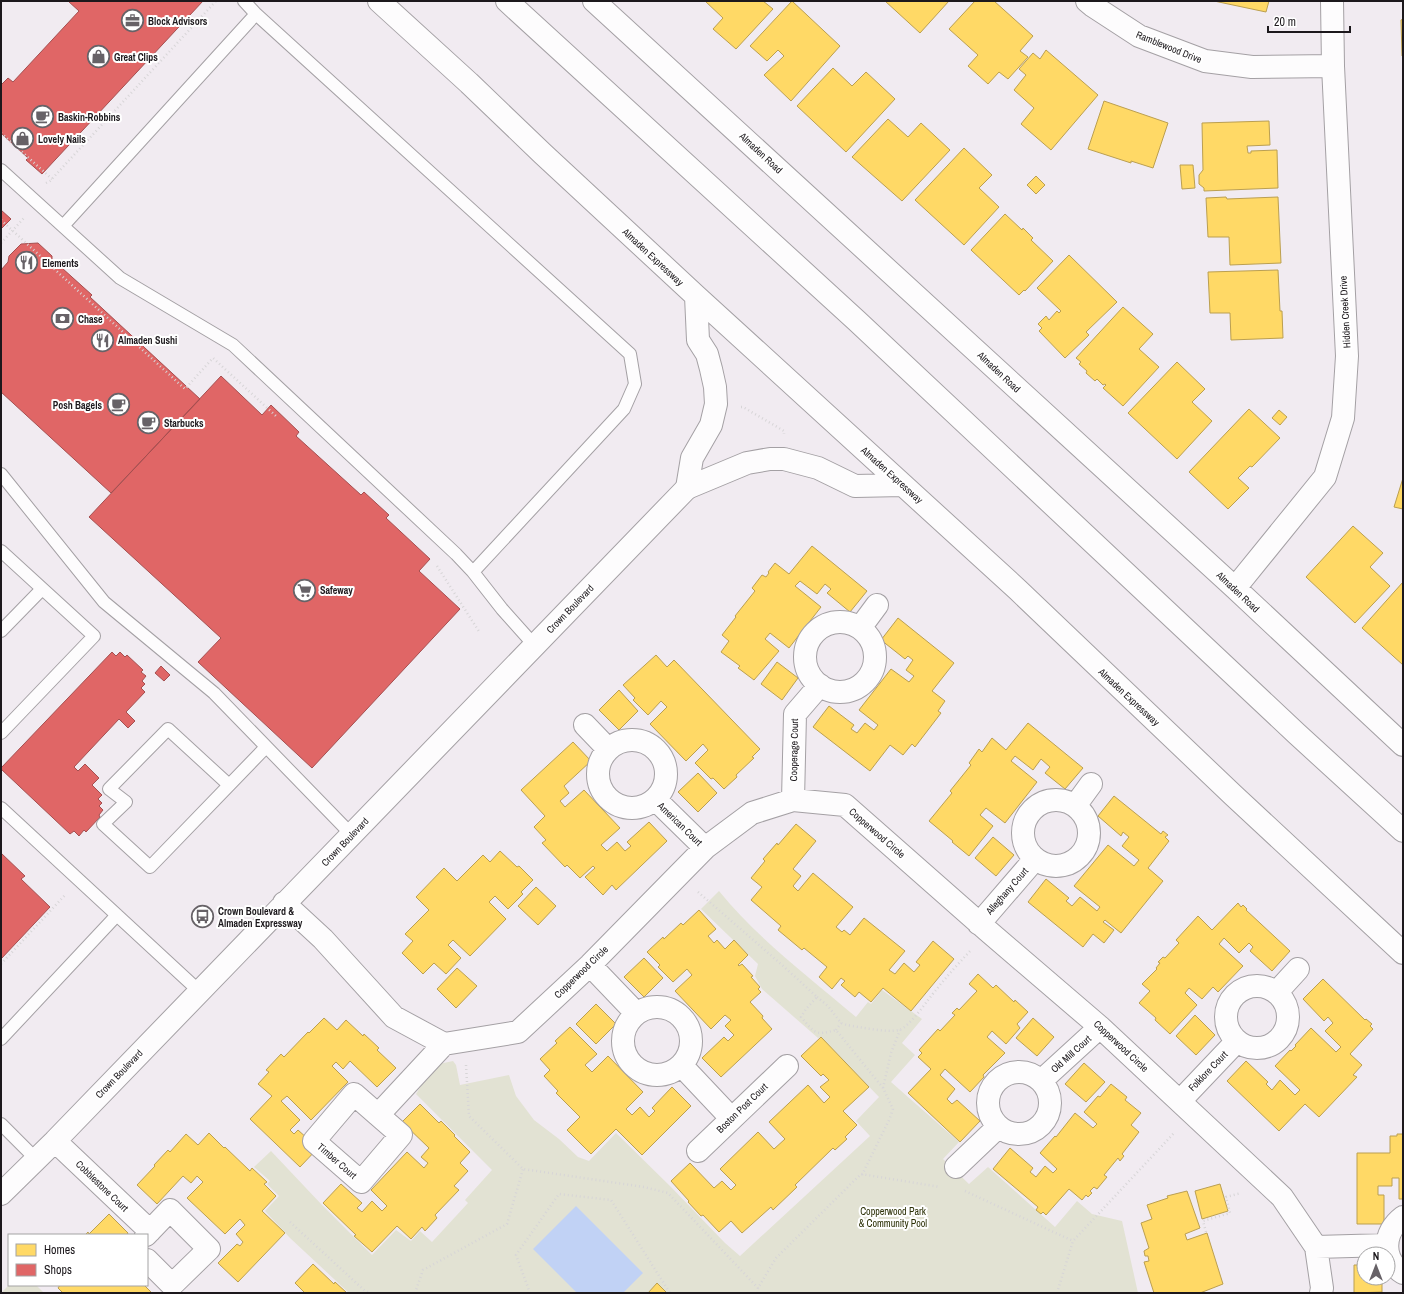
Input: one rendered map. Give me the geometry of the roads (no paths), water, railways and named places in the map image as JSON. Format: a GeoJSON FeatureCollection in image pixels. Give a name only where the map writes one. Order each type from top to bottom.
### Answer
{"type":"FeatureCollection","features":[{"type":"Feature","properties":{"kind":"street","name":"Almaden Expressway"},"geometry":{"type":"LineString","coordinates":[[379,1],[469,83],[696,296],[1018,590],[1227,790],[1403,952]]}},
{"type":"Feature","properties":{"kind":"street"},"geometry":{"type":"LineString","coordinates":[[507,1],[857,321],[1297,734],[1403,831]]}},
{"type":"Feature","properties":{"kind":"street","name":"Almaden Road"},"geometry":{"type":"LineString","coordinates":[[594,1],[1235,588],[1403,745]]}},
{"type":"Feature","properties":{"kind":"street","name":"Ramblewood Drive"},"geometry":{"type":"LineString","coordinates":[[1087,1],[1139,36],[1205,62],[1252,67],[1333,66]]}},
{"type":"Feature","properties":{"kind":"street","name":"Hidden Creek Drive"},"geometry":{"type":"LineString","coordinates":[[1235,588],[1325,478],[1343,418],[1347,356],[1333,66],[1332,1]]}},
{"type":"Feature","properties":{"kind":"street"},"geometry":{"type":"LineString","coordinates":[[687,488],[692,458],[710,426],[716,404],[711,369],[706,354],[698,340],[696,296]]}},
{"type":"Feature","properties":{"kind":"street"},"geometry":{"type":"LineString","coordinates":[[687,488],[747,463],[770,459],[784,459],[818,468],[855,486],[904,485]]}},
{"type":"Feature","properties":{"kind":"street","name":"Crown Boulevard"},"geometry":{"type":"LineString","coordinates":[[1,1194],[55,1141],[687,488]]}},
{"type":"Feature","properties":{"kind":"street"},"geometry":{"type":"LineString","coordinates":[[860,628],[877,605]]}},
{"type":"Feature","properties":{"kind":"street"},"geometry":{"type":"LineString","coordinates":[[829,623],[851,623],[860,628],[869,637],[874,648],[875,660],[871,672],[859,685],[843,691],[830,690],[820,685],[806,668],[806,646],[811,636],[819,628],[829,623]]}},
{"type":"Feature","properties":{"kind":"street","name":"Cooperage Court"},"geometry":{"type":"LineString","coordinates":[[793,800],[795,714],[820,685]]}},
{"type":"Feature","properties":{"kind":"street"},"geometry":{"type":"LineString","coordinates":[[585,725],[608,749]]}},
{"type":"Feature","properties":{"kind":"street"},"geometry":{"type":"LineString","coordinates":[[630,740],[642,742],[652,747],[660,756],[665,767],[666,778],[662,790],[655,800],[636,809],[625,808],[606,798],[600,788],[597,778],[598,768],[602,757],[608,749],[618,742],[630,740]]}},
{"type":"Feature","properties":{"kind":"street"},"geometry":{"type":"LineString","coordinates":[[1075,806],[1091,784]]}},
{"type":"Feature","properties":{"kind":"street","name":"American Court"},"geometry":{"type":"LineString","coordinates":[[655,800],[705,848]]}},
{"type":"Feature","properties":{"kind":"street","name":"Copperwood Circle"},"geometry":{"type":"LineString","coordinates":[[444,1044],[518,1032],[590,965],[705,848],[752,813],[793,800],[845,805],[1100,1027],[1282,1197],[1316,1246],[1321,1293]]}},
{"type":"Feature","properties":{"kind":"street"},"geometry":{"type":"LineString","coordinates":[[1053,800],[1065,801],[1075,806],[1083,813],[1088,822],[1090,833],[1088,843],[1083,853],[1075,860],[1065,865],[1055,866],[1045,864],[1035,859],[1028,851],[1024,840],[1023,829],[1026,818],[1033,809],[1042,803],[1053,800]]}},
{"type":"Feature","properties":{"kind":"street","name":"Alleghany Court"},"geometry":{"type":"LineString","coordinates":[[984,927],[1035,859]]}},
{"type":"Feature","properties":{"kind":"street"},"geometry":{"type":"LineString","coordinates":[[284,904],[323,939],[394,1017],[444,1044],[378,1115]]}},
{"type":"Feature","properties":{"kind":"street"},"geometry":{"type":"LineString","coordinates":[[590,965],[636,1013]]}},
{"type":"Feature","properties":{"kind":"street"},"geometry":{"type":"LineString","coordinates":[[1277,992],[1298,969]]}},
{"type":"Feature","properties":{"kind":"street"},"geometry":{"type":"LineString","coordinates":[[1257,985],[1268,987],[1277,992],[1284,1000],[1288,1009],[1289,1019],[1287,1028],[1282,1037],[1274,1044],[1265,1048],[1245,1046],[1237,1041],[1230,1033],[1226,1023],[1226,1012],[1229,1002],[1236,993],[1246,987],[1257,985]]}},
{"type":"Feature","properties":{"kind":"street"},"geometry":{"type":"LineString","coordinates":[[658,1007],[669,1009],[678,1014],[686,1023],[690,1034],[688,1055],[681,1064],[672,1071],[661,1074],[650,1074],[639,1070],[631,1063],[625,1053],[623,1042],[624,1031],[628,1021],[636,1013],[647,1008],[658,1007]]}},
{"type":"Feature","properties":{"kind":"street","name":"Old Mill Court"},"geometry":{"type":"LineString","coordinates":[[1041,1081],[1100,1027]]}},
{"type":"Feature","properties":{"kind":"street","name":"Folklore Court"},"geometry":{"type":"LineString","coordinates":[[1186,1107],[1237,1041]]}},
{"type":"Feature","properties":{"kind":"street"},"geometry":{"type":"LineString","coordinates":[[681,1064],[731,1118]]}},
{"type":"Feature","properties":{"kind":"street","name":"Boston Post Court"},"geometry":{"type":"LineString","coordinates":[[698,1151],[787,1066]]}},
{"type":"Feature","properties":{"kind":"street"},"geometry":{"type":"LineString","coordinates":[[1013,1072],[1024,1072],[1041,1081],[1048,1092],[1050,1102],[1049,1113],[1044,1122],[1036,1129],[1017,1135],[998,1127],[992,1120],[988,1111],[987,1100],[989,1091],[995,1082],[1003,1076],[1013,1072]]}},
{"type":"Feature","properties":{"kind":"street"},"geometry":{"type":"LineString","coordinates":[[956,1167],[998,1127]]}},
{"type":"Feature","properties":{"kind":"street","name":"Cobblestone Court"},"geometry":{"type":"LineString","coordinates":[[55,1141],[148,1233]]}},
{"type":"Feature","properties":{"kind":"street"},"geometry":{"type":"LineString","coordinates":[[148,1233],[170,1210],[209,1249],[172,1285],[148,1261]]}},
{"type":"Feature","properties":{"kind":"street"},"geometry":{"type":"LineString","coordinates":[[1403,1218],[1394,1225],[1389,1235],[1387,1245],[1389,1256],[1393,1264],[1403,1273]]}},
{"type":"Feature","properties":{"kind":"street"},"geometry":{"type":"LineString","coordinates":[[1316,1246],[1387,1245]]}},
{"type":"Feature","properties":{"kind":"lane"},"geometry":{"type":"LineString","coordinates":[[244,1],[256,14],[630,354],[635,384],[624,409],[473,572]]}},
{"type":"Feature","properties":{"kind":"lane"},"geometry":{"type":"LineString","coordinates":[[63,226],[256,14]]}},
{"type":"Feature","properties":{"kind":"lane"},"geometry":{"type":"LineString","coordinates":[[1,170],[120,278],[233,345],[456,554],[535,646]]}},
{"type":"Feature","properties":{"kind":"lane"},"geometry":{"type":"LineString","coordinates":[[1,474],[104,602],[214,693],[352,835]]}},
{"type":"Feature","properties":{"kind":"lane"},"geometry":{"type":"LineString","coordinates":[[1,552],[94,636],[1,733]]}},
{"type":"Feature","properties":{"kind":"lane"},"geometry":{"type":"LineString","coordinates":[[1,631],[42,589]]}},
{"type":"Feature","properties":{"kind":"lane"},"geometry":{"type":"LineString","coordinates":[[229,785],[168,729],[109,788],[126,802],[103,824],[150,868],[266,747]]}},
{"type":"Feature","properties":{"kind":"lane"},"geometry":{"type":"LineString","coordinates":[[1,808],[200,991]]}},
{"type":"Feature","properties":{"kind":"lane"},"geometry":{"type":"LineString","coordinates":[[1,1039],[117,915]]}},
{"type":"Feature","properties":{"kind":"lane"},"geometry":{"type":"LineString","coordinates":[[1,1124],[36,1159]]}},
{"type":"Feature","properties":{"kind":"water"},"geometry":{"type":"Polygon","coordinates":[[[576,1206],[643,1273],[623,1293],[577,1293],[533,1249],[576,1206]]]}},
{"type":"Feature","properties":{"kind":"place","name":"Block Advisors"},"geometry":{"type":"Point","coordinates":[132,21]}},
{"type":"Feature","properties":{"kind":"place","name":"Great Clips"},"geometry":{"type":"Point","coordinates":[98,57]}},
{"type":"Feature","properties":{"kind":"place","name":"Baskin-Robbins"},"geometry":{"type":"Point","coordinates":[42,117]}},
{"type":"Feature","properties":{"kind":"place","name":"Lovely Nails"},"geometry":{"type":"Point","coordinates":[22,139]}},
{"type":"Feature","properties":{"kind":"place","name":"Elements"},"geometry":{"type":"Point","coordinates":[27,263]}},
{"type":"Feature","properties":{"kind":"place","name":"Chase"},"geometry":{"type":"Point","coordinates":[62,319]}},
{"type":"Feature","properties":{"kind":"place","name":"Almaden Sushi"},"geometry":{"type":"Point","coordinates":[103,340]}},
{"type":"Feature","properties":{"kind":"place","name":"Posh Bagels"},"geometry":{"type":"Point","coordinates":[118,405]}},
{"type":"Feature","properties":{"kind":"place","name":"Starbucks"},"geometry":{"type":"Point","coordinates":[149,423]}},
{"type":"Feature","properties":{"kind":"place","name":"Safeway"},"geometry":{"type":"Point","coordinates":[304,590]}},
{"type":"Feature","properties":{"kind":"place","name":"Crown Boulevard & Almaden Expressway"},"geometry":{"type":"Point","coordinates":[202,917]}},
{"type":"Feature","properties":{"kind":"park label","name":"Copperwood Park & Community Pool"},"geometry":{"type":"Point","coordinates":[893,1216]}}]}
